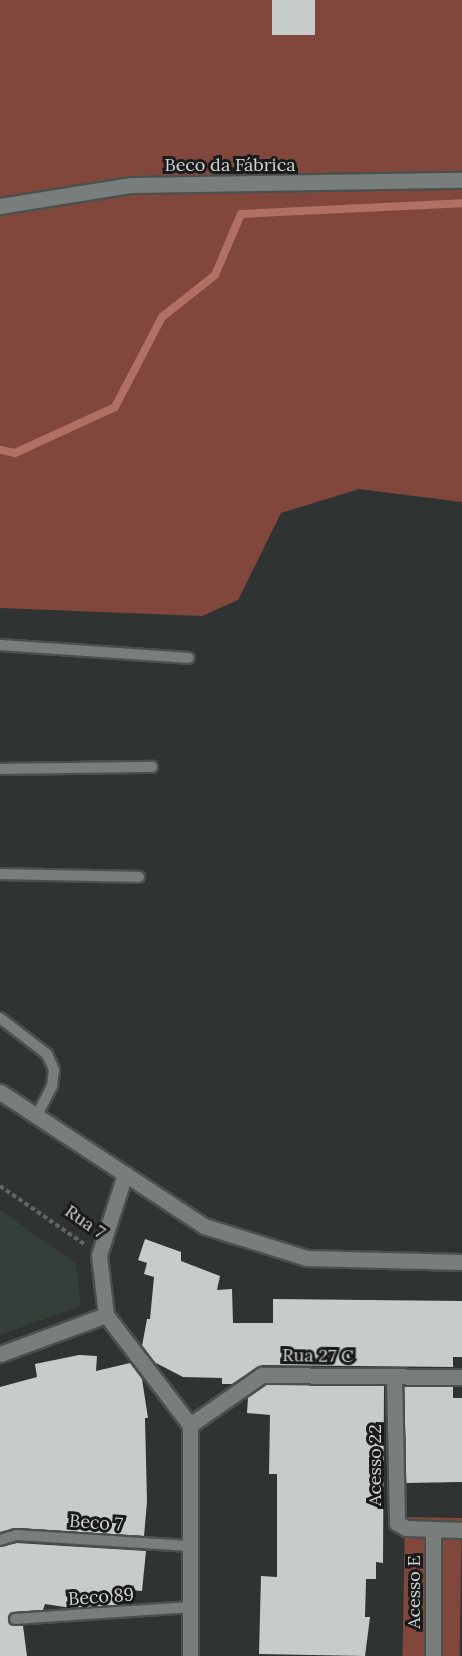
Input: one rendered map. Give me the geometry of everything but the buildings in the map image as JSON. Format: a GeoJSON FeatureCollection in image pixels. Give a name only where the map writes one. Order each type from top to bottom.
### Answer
{"type":"FeatureCollection","features":[{"type":"Feature","properties":{"kind":"street","name":"Beco da Fábrica"},"geometry":{"type":"LineString","coordinates":[[0,206],[131,185],[462,180]]}},
{"type":"Feature","properties":{"kind":"street"},"geometry":{"type":"LineString","coordinates":[[0,1092],[204,1226],[307,1258],[462,1262]]}},
{"type":"Feature","properties":{"kind":"street"},"geometry":{"type":"LineString","coordinates":[[99,1255],[125,1174]]}},
{"type":"Feature","properties":{"kind":"street","name":"Rua 7"},"geometry":{"type":"LineString","coordinates":[[99,1255],[106,1315]]}},
{"type":"Feature","properties":{"kind":"street"},"geometry":{"type":"LineString","coordinates":[[0,1354],[106,1315],[190,1425],[190,1656]]}},
{"type":"Feature","properties":{"kind":"street","name":"Rua 27 C"},"geometry":{"type":"LineString","coordinates":[[190,1425],[262,1375],[462,1377]]}},
{"type":"Feature","properties":{"kind":"street","name":"Acesso 22"},"geometry":{"type":"LineString","coordinates":[[394,1376],[395,1517],[401,1527],[462,1530]]}},
{"type":"Feature","properties":{"kind":"street","name":"Acesso E"},"geometry":{"type":"LineString","coordinates":[[433,1529],[433,1656]]}},
{"type":"Feature","properties":{"kind":"lane"},"geometry":{"type":"LineString","coordinates":[[0,645],[189,658]]}},
{"type":"Feature","properties":{"kind":"lane"},"geometry":{"type":"LineString","coordinates":[[0,770],[152,767]]}},
{"type":"Feature","properties":{"kind":"lane"},"geometry":{"type":"LineString","coordinates":[[0,874],[139,877]]}},
{"type":"Feature","properties":{"kind":"lane"},"geometry":{"type":"LineString","coordinates":[[0,1018],[46,1054],[54,1070],[52,1086],[37,1116]]}},
{"type":"Feature","properties":{"kind":"lane","name":"Beco 7"},"geometry":{"type":"LineString","coordinates":[[0,1540],[16,1535],[190,1546]]}},
{"type":"Feature","properties":{"kind":"lane","name":"Beco 89"},"geometry":{"type":"LineString","coordinates":[[15,1619],[190,1607]]}},
{"type":"Feature","properties":{"kind":"path","name":"Rua 7"},"geometry":{"type":"LineString","coordinates":[[0,1186],[99,1255]]}},
{"type":"Feature","properties":{"kind":"shaded area"},"geometry":{"type":"Polygon","coordinates":[[[0,0],[462,0],[462,502],[359,489],[281,513],[238,600],[202,616],[0,608],[0,0]]]}},
{"type":"Feature","properties":{"kind":"shaded area"},"geometry":{"type":"Polygon","coordinates":[[[0,1210],[76,1264],[81,1306],[0,1335],[0,1210]]]}},
{"type":"Feature","properties":{"kind":"shaded area"},"geometry":{"type":"Polygon","coordinates":[[[405,1517],[462,1518],[460,1656],[403,1656],[405,1517]]]}},
{"type":"Feature","properties":{"kind":"waterway"},"geometry":{"type":"LineString","coordinates":[[0,450],[15,453],[115,407],[162,317],[215,275],[241,214],[462,203]]}}]}
